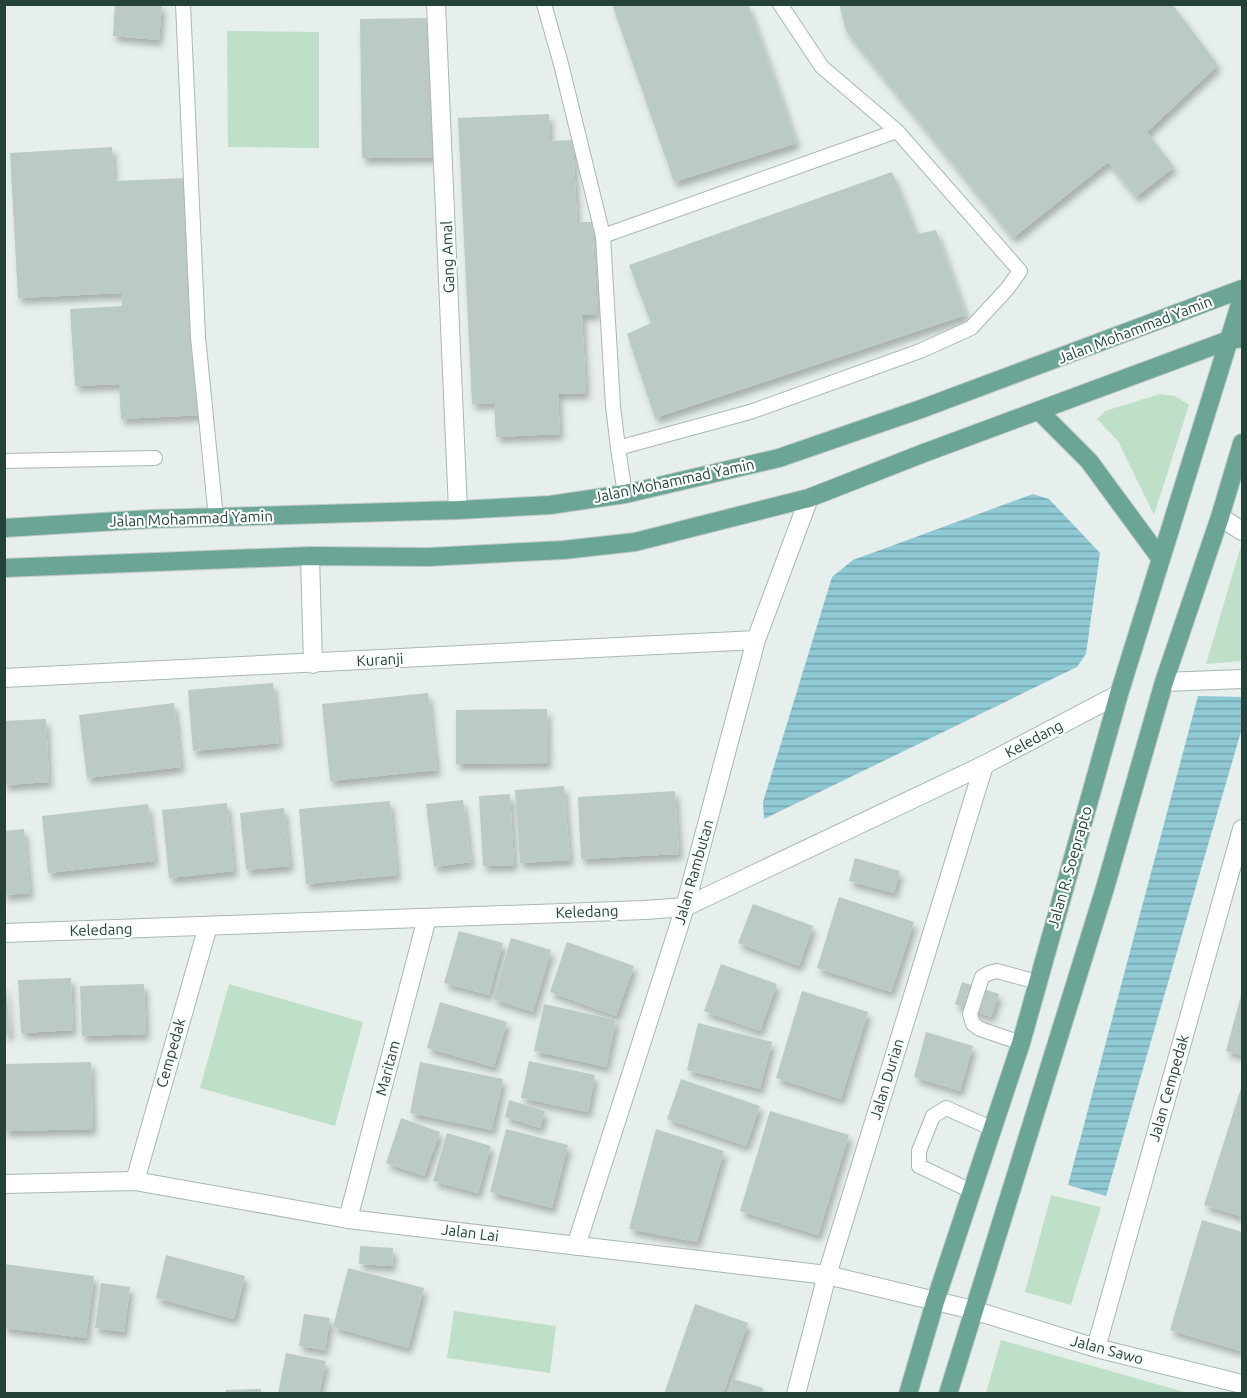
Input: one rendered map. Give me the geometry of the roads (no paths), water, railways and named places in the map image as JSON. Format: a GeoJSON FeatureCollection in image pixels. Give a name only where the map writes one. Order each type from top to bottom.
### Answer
{"type":"FeatureCollection","features":[{"type":"Feature","properties":{"kind":"main road","name":"Jalan Mohammad Yamin"},"geometry":{"type":"LineString","coordinates":[[4,528],[550,505],[626,494],[779,458],[931,405],[1242,289]]}},
{"type":"Feature","properties":{"kind":"main road","name":"Jalan R. Soeprapto"},"geometry":{"type":"LineString","coordinates":[[908,1394],[935,1302],[1021,1043],[1119,694],[1161,559],[1236,339],[1242,298]]}},
{"type":"Feature","properties":{"kind":"main road"},"geometry":{"type":"LineString","coordinates":[[4,568],[310,556],[428,557],[573,549],[635,542],[809,498],[1236,339],[1242,327]]}},
{"type":"Feature","properties":{"kind":"main road"},"geometry":{"type":"LineString","coordinates":[[1039,411],[1089,461],[1161,559]]}},
{"type":"Feature","properties":{"kind":"main road"},"geometry":{"type":"LineString","coordinates":[[948,1394],[1105,888],[1164,682],[1220,517],[1242,443]]}},
{"type":"Feature","properties":{"kind":"street","name":"Gang Amal"},"geometry":{"type":"LineString","coordinates":[[436,4],[458,510]]}},
{"type":"Feature","properties":{"kind":"street","name":"Jalan Rambutan"},"geometry":{"type":"LineString","coordinates":[[576,1246],[685,907],[756,640],[809,498]]}},
{"type":"Feature","properties":{"kind":"street"},"geometry":{"type":"LineString","coordinates":[[1220,517],[1242,531]]}},
{"type":"Feature","properties":{"kind":"street"},"geometry":{"type":"LineString","coordinates":[[310,556],[313,664]]}},
{"type":"Feature","properties":{"kind":"street","name":"Kuranji"},"geometry":{"type":"LineString","coordinates":[[4,678],[756,640]]}},
{"type":"Feature","properties":{"kind":"street"},"geometry":{"type":"LineString","coordinates":[[1164,682],[1242,679]]}},
{"type":"Feature","properties":{"kind":"street","name":"Keledang"},"geometry":{"type":"LineString","coordinates":[[4,933],[685,907],[984,765],[1119,694]]}},
{"type":"Feature","properties":{"kind":"street","name":"Jalan Durian"},"geometry":{"type":"LineString","coordinates":[[796,1394],[827,1275],[984,765]]}},
{"type":"Feature","properties":{"kind":"street","name":"Jalan Cempedak"},"geometry":{"type":"LineString","coordinates":[[1096,1348],[1242,829]]}},
{"type":"Feature","properties":{"kind":"street","name":"Maritam"},"geometry":{"type":"LineString","coordinates":[[348,1219],[428,918]]}},
{"type":"Feature","properties":{"kind":"street","name":"Cempedak"},"geometry":{"type":"LineString","coordinates":[[135,1180],[208,926]]}},
{"type":"Feature","properties":{"kind":"street","name":"Jalan Lai"},"geometry":{"type":"LineString","coordinates":[[4,1184],[135,1180],[348,1219],[827,1275],[935,1302]]}},
{"type":"Feature","properties":{"kind":"street","name":"Jalan Sawo"},"geometry":{"type":"LineString","coordinates":[[935,1302],[1096,1348],[1242,1384]]}},
{"type":"Feature","properties":{"kind":"lane"},"geometry":{"type":"LineString","coordinates":[[183,4],[198,337],[216,518]]}},
{"type":"Feature","properties":{"kind":"lane"},"geometry":{"type":"LineString","coordinates":[[544,4],[603,236],[613,406],[626,494]]}},
{"type":"Feature","properties":{"kind":"lane"},"geometry":{"type":"LineString","coordinates":[[618,448],[750,412],[920,351],[971,328],[1020,271],[897,131],[822,67],[780,4]]}},
{"type":"Feature","properties":{"kind":"lane"},"geometry":{"type":"LineString","coordinates":[[603,236],[897,131]]}},
{"type":"Feature","properties":{"kind":"lane"},"geometry":{"type":"LineString","coordinates":[[4,461],[154,458]]}},
{"type":"Feature","properties":{"kind":"lane"},"geometry":{"type":"LineString","coordinates":[[1021,1043],[980,1029],[973,1024],[970,1014],[982,977],[989,973],[997,970],[1037,982]]}},
{"type":"Feature","properties":{"kind":"lane"},"geometry":{"type":"LineString","coordinates":[[971,1191],[919,1166],[919,1150],[933,1116],[946,1108],[992,1128]]}},
{"type":"Feature","properties":{"kind":"water"},"geometry":{"type":"Polygon","coordinates":[[[1033,494],[1049,499],[1100,553],[1086,654],[1077,667],[764,819],[763,802],[832,577],[853,560],[1033,494]]]}},
{"type":"Feature","properties":{"kind":"water"},"geometry":{"type":"Polygon","coordinates":[[[1198,696],[1242,697],[1242,728],[1106,1196],[1068,1185],[1198,696]]]}}]}
